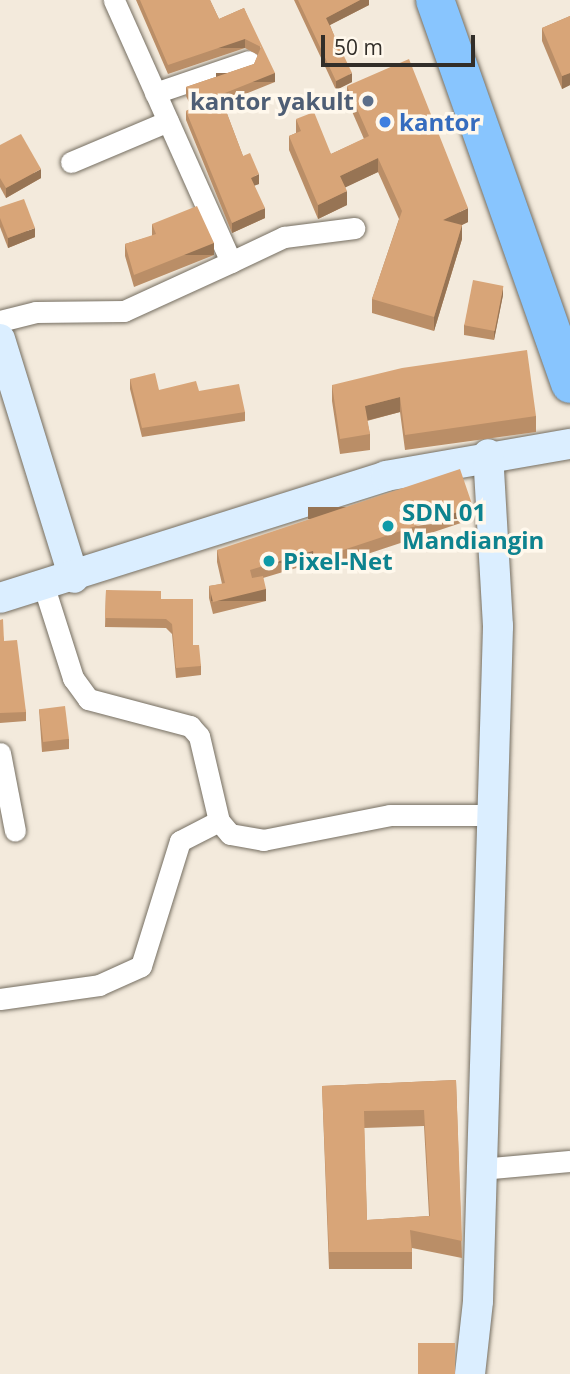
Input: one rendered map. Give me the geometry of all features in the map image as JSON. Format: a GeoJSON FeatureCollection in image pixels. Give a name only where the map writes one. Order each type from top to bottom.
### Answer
{"type":"FeatureCollection","features":[{"type":"Feature","properties":{"kind":"highway"},"geometry":{"type":"LineString","coordinates":[[435,0],[570,384]]}},
{"type":"Feature","properties":{"kind":"street"},"geometry":{"type":"LineString","coordinates":[[114,0],[232,262]]}},
{"type":"Feature","properties":{"kind":"street"},"geometry":{"type":"LineString","coordinates":[[155,93],[249,61]]}},
{"type":"Feature","properties":{"kind":"street"},"geometry":{"type":"LineString","coordinates":[[71,162],[168,121]]}},
{"type":"Feature","properties":{"kind":"street"},"geometry":{"type":"LineString","coordinates":[[0,321],[36,312],[124,311],[284,237],[354,228]]}},
{"type":"Feature","properties":{"kind":"street"},"geometry":{"type":"LineString","coordinates":[[0,339],[74,578]]}},
{"type":"Feature","properties":{"kind":"street"},"geometry":{"type":"LineString","coordinates":[[0,598],[74,578],[386,476],[488,454],[570,444]]}},
{"type":"Feature","properties":{"kind":"street"},"geometry":{"type":"LineString","coordinates":[[470,1374],[478,1301],[498,565],[488,454]]}},
{"type":"Feature","properties":{"kind":"street"},"geometry":{"type":"LineString","coordinates":[[44,587],[73,678],[88,699],[190,726],[200,736],[219,821],[241,839],[263,840],[390,815],[491,815]]}},
{"type":"Feature","properties":{"kind":"street"},"geometry":{"type":"LineString","coordinates":[[0,753],[15,831]]}},
{"type":"Feature","properties":{"kind":"street"},"geometry":{"type":"LineString","coordinates":[[0,999],[99,985],[141,966],[180,841],[219,821]]}},
{"type":"Feature","properties":{"kind":"street"},"geometry":{"type":"LineString","coordinates":[[480,1169],[570,1161]]}},
{"type":"Feature","properties":{"kind":"building"},"geometry":{"type":"Polygon","coordinates":[[[140,0],[210,0],[219,19],[244,8],[275,73],[220,95],[243,156],[250,153],[259,174],[251,178],[265,208],[232,223],[186,111],[196,106],[186,87],[254,64],[261,47],[245,39],[168,65],[140,0]]]}},
{"type":"Feature","properties":{"kind":"building"},"geometry":{"type":"Polygon","coordinates":[[[298,0],[360,0],[326,18],[352,73],[336,81],[298,0]]]}},
{"type":"Feature","properties":{"kind":"building"},"geometry":{"type":"Polygon","coordinates":[[[570,16],[570,73],[562,76],[542,28],[570,16]]]}},
{"type":"Feature","properties":{"kind":"building"},"geometry":{"type":"Polygon","coordinates":[[[409,59],[468,208],[443,220],[462,225],[434,317],[372,299],[402,211],[378,158],[340,176],[347,191],[318,205],[289,136],[301,131],[296,119],[314,112],[331,154],[369,136],[347,86],[409,59]]]}},
{"type":"Feature","properties":{"kind":"building"},"geometry":{"type":"Polygon","coordinates":[[[21,134],[41,169],[6,188],[0,178],[0,145],[21,134]]]}},
{"type":"Feature","properties":{"kind":"building"},"geometry":{"type":"Polygon","coordinates":[[[24,199],[35,228],[8,238],[0,218],[0,207],[24,199]]]}},
{"type":"Feature","properties":{"kind":"building"},"geometry":{"type":"Polygon","coordinates":[[[197,206],[214,243],[134,275],[125,244],[156,234],[152,224],[197,206]]]}},
{"type":"Feature","properties":{"kind":"building"},"geometry":{"type":"Polygon","coordinates":[[[473,280],[503,286],[495,331],[464,325],[473,280]]]}},
{"type":"Feature","properties":{"kind":"building"},"geometry":{"type":"Polygon","coordinates":[[[527,350],[536,416],[405,435],[400,397],[365,406],[370,434],[340,439],[332,385],[402,368],[527,350]]]}},
{"type":"Feature","properties":{"kind":"building"},"geometry":{"type":"Polygon","coordinates":[[[155,373],[159,390],[196,381],[199,391],[239,384],[245,412],[142,428],[130,379],[155,373]]]}},
{"type":"Feature","properties":{"kind":"building"},"geometry":{"type":"Polygon","coordinates":[[[460,469],[473,507],[316,559],[313,551],[250,570],[252,578],[263,576],[266,589],[213,602],[209,586],[225,583],[217,550],[460,469]]]}},
{"type":"Feature","properties":{"kind":"building"},"geometry":{"type":"Polygon","coordinates":[[[106,590],[161,591],[161,599],[193,599],[193,645],[199,645],[201,666],[176,668],[172,624],[166,619],[105,618],[106,590]]]}},
{"type":"Feature","properties":{"kind":"building"},"geometry":{"type":"Polygon","coordinates":[[[3,619],[4,641],[17,640],[26,712],[0,713],[0,620],[3,619]]]}},
{"type":"Feature","properties":{"kind":"building"},"geometry":{"type":"Polygon","coordinates":[[[65,706],[69,739],[43,742],[39,709],[65,706]]]}},
{"type":"Feature","properties":{"kind":"building"},"geometry":{"type":"Polygon","coordinates":[[[456,1080],[462,1241],[410,1230],[412,1252],[329,1252],[322,1086],[456,1080]],[[424,1110],[364,1111],[367,1220],[430,1216],[424,1110]]]}},
{"type":"Feature","properties":{"kind":"building"},"geometry":{"type":"Polygon","coordinates":[[[418,1343],[455,1343],[455,1374],[418,1374],[418,1343]]]}},
{"type":"Feature","properties":{"kind":"place","name":"kantor yakult"},"geometry":{"type":"Point","coordinates":[368,101]}},
{"type":"Feature","properties":{"kind":"place","name":"kantor"},"geometry":{"type":"Point","coordinates":[385,122]}},
{"type":"Feature","properties":{"kind":"place","name":"SDN 01 Mandiangin"},"geometry":{"type":"Point","coordinates":[388,526]}},
{"type":"Feature","properties":{"kind":"place","name":"Pixel-Net"},"geometry":{"type":"Point","coordinates":[269,561]}}]}
